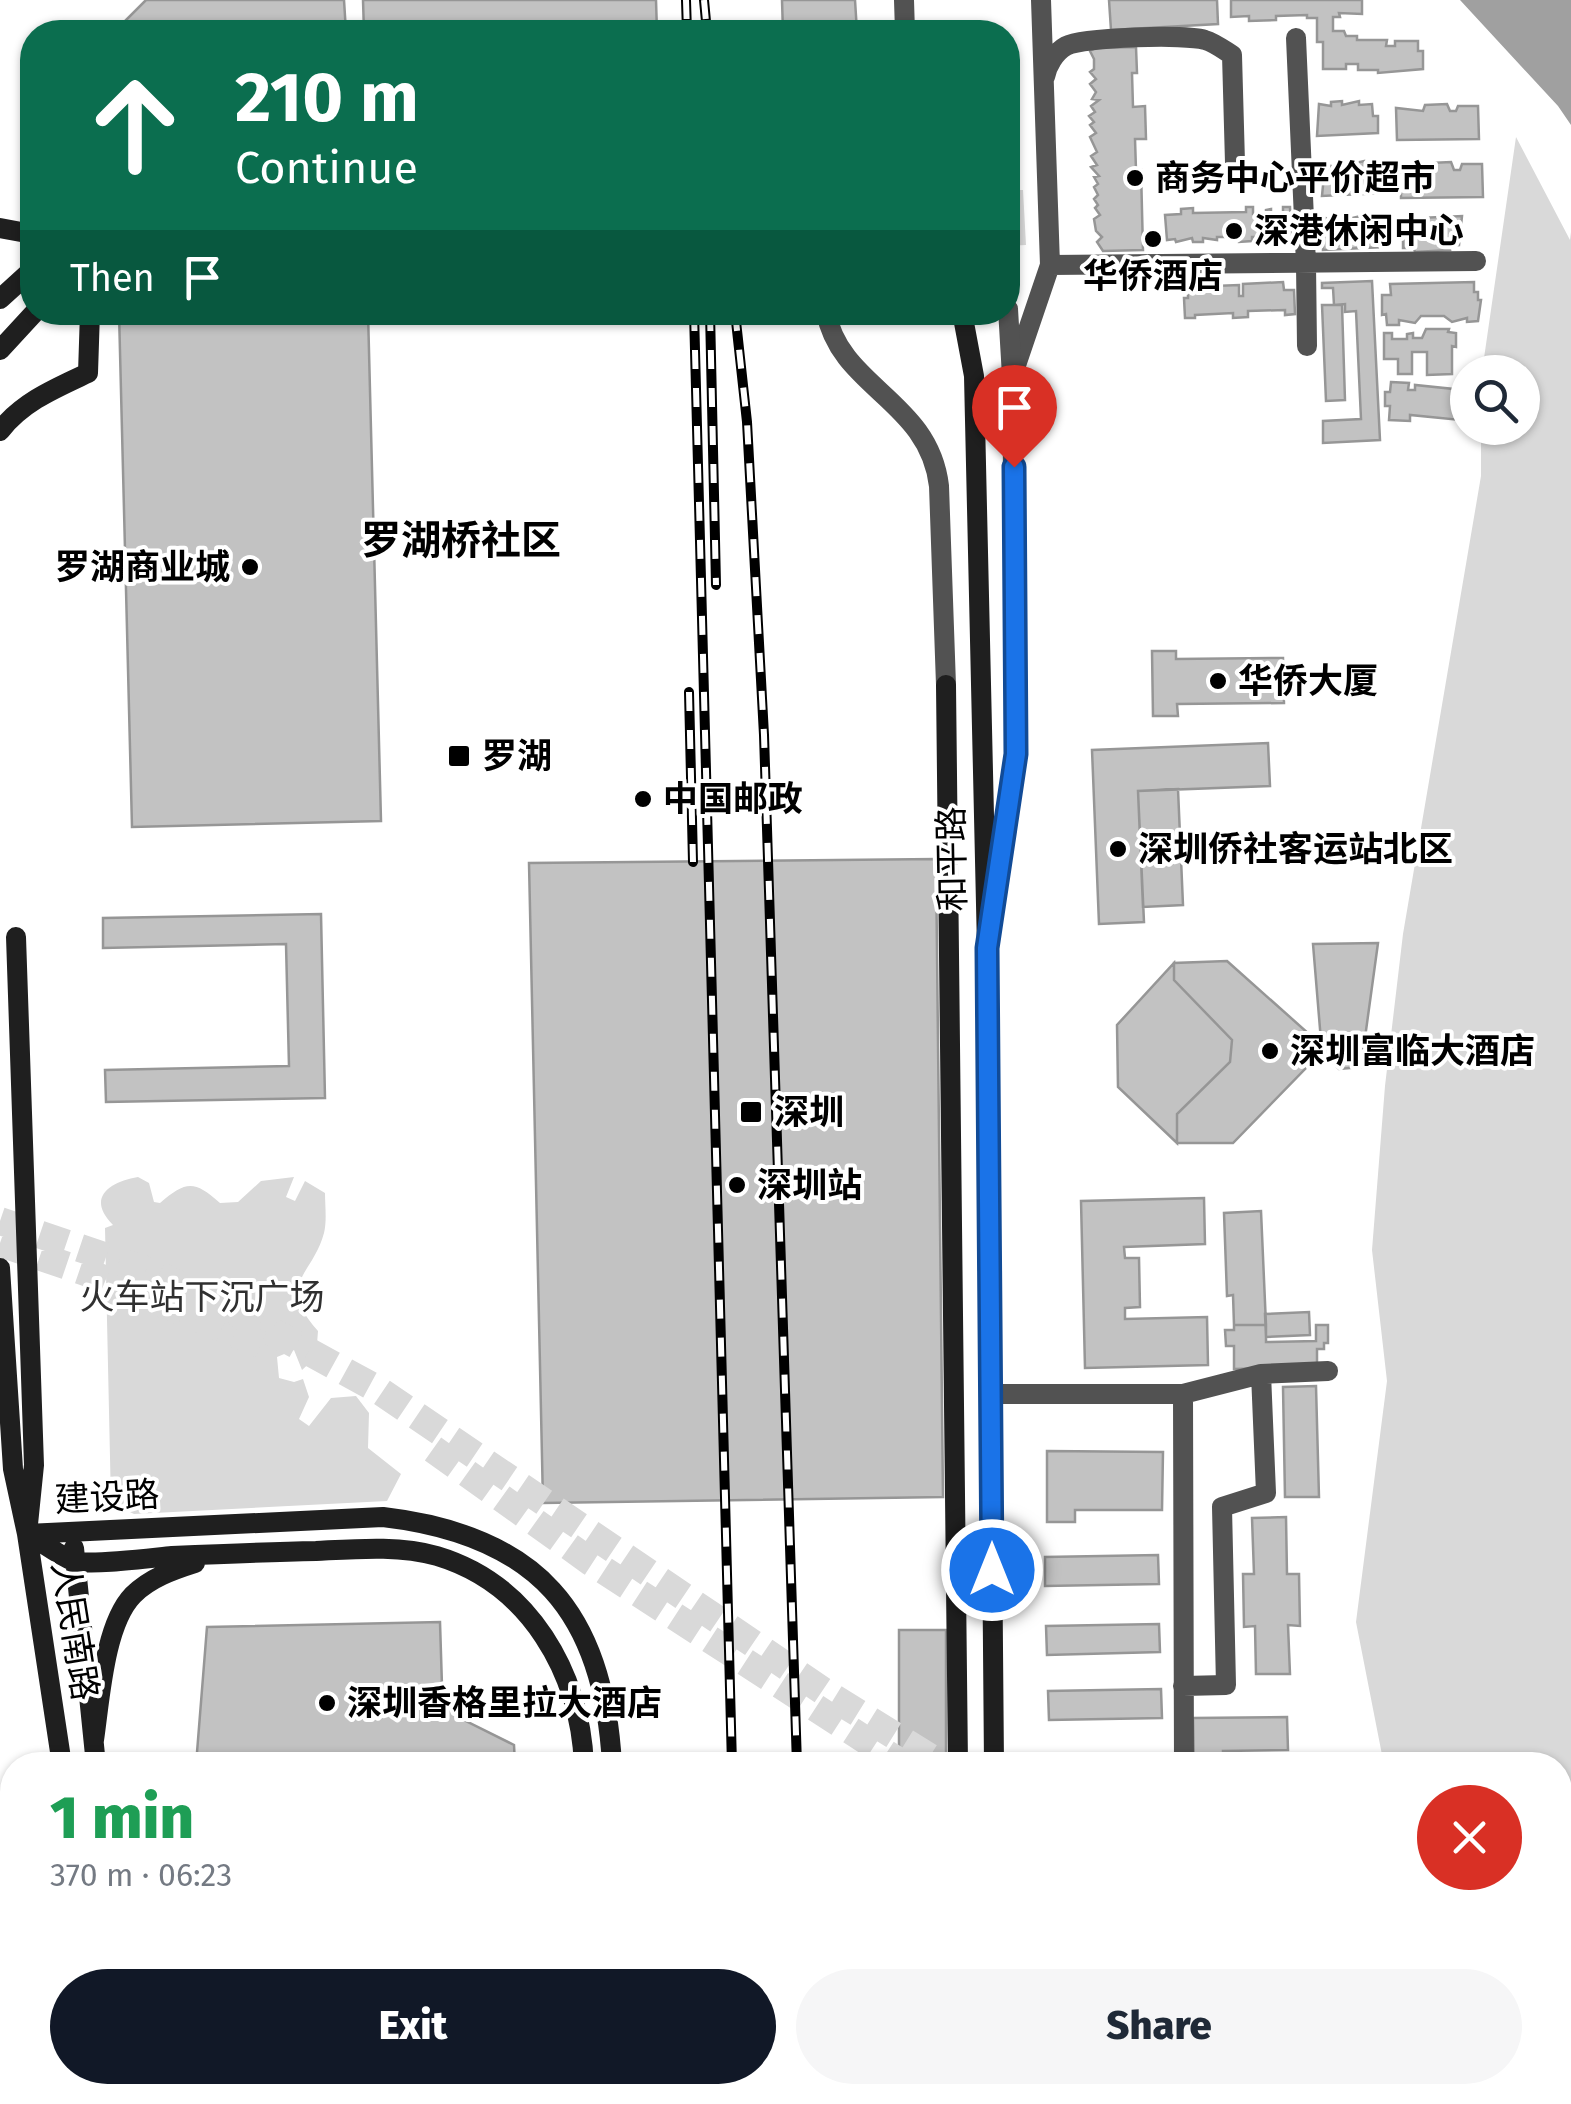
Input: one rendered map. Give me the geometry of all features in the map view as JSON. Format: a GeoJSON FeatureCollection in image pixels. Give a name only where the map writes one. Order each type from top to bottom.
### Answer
{"type":"FeatureCollection","features":[{"type":"Feature","properties":{"kind":"main road"},"geometry":{"type":"LineString","coordinates":[[0,299],[20,281]]}},
{"type":"Feature","properties":{"kind":"main road"},"geometry":{"type":"LineString","coordinates":[[0,350],[23,325]]}},
{"type":"Feature","properties":{"kind":"main road"},"geometry":{"type":"LineString","coordinates":[[0,431],[26,406],[88,374],[90,325]]}},
{"type":"Feature","properties":{"kind":"main road","name":"和平路"},"geometry":{"type":"LineString","coordinates":[[964,325],[974,376],[987,948],[994,1752]]}},
{"type":"Feature","properties":{"kind":"main road","name":"和平路"},"geometry":{"type":"LineString","coordinates":[[946,685],[958,1752]]}},
{"type":"Feature","properties":{"kind":"main road"},"geometry":{"type":"LineString","coordinates":[[16,937],[34,1465],[28,1534]]}},
{"type":"Feature","properties":{"kind":"main road","name":"人民南路"},"geometry":{"type":"LineString","coordinates":[[0,1268],[13,1468],[28,1534],[60,1752]]}},
{"type":"Feature","properties":{"kind":"main road","name":"建设路"},"geometry":{"type":"LineString","coordinates":[[28,1534],[383,1517],[418,1521],[472,1535],[504,1551],[539,1578],[574,1617],[594,1658],[606,1698],[611,1752]]}},
{"type":"Feature","properties":{"kind":"main road","name":"人民南路"},"geometry":{"type":"LineString","coordinates":[[72,1530],[95,1752]]}},
{"type":"Feature","properties":{"kind":"main road","name":"建设路"},"geometry":{"type":"LineString","coordinates":[[28,1534],[75,1562],[404,1550],[436,1555],[468,1568],[505,1592],[534,1621],[555,1651],[569,1682],[580,1719],[583,1752]]}},
{"type":"Feature","properties":{"kind":"main road"},"geometry":{"type":"LineString","coordinates":[[94,1740],[112,1635],[131,1597],[165,1572],[221,1554]]}},
{"type":"Feature","properties":{"kind":"street"},"geometry":{"type":"LineString","coordinates":[[1012,376],[1050,265],[1041,0]]}},
{"type":"Feature","properties":{"kind":"street"},"geometry":{"type":"LineString","coordinates":[[1043,87],[1046,71],[1066,46],[1090,41],[1191,36],[1208,40],[1232,55],[1235,162]]}},
{"type":"Feature","properties":{"kind":"street"},"geometry":{"type":"LineString","coordinates":[[1296,38],[1307,346]]}},
{"type":"Feature","properties":{"kind":"street"},"geometry":{"type":"LineString","coordinates":[[1050,265],[1476,261]]}},
{"type":"Feature","properties":{"kind":"street"},"geometry":{"type":"LineString","coordinates":[[830,325],[838,347],[919,430],[932,454],[938,486],[946,685]]}},
{"type":"Feature","properties":{"kind":"street"},"geometry":{"type":"LineString","coordinates":[[987,948],[1016,754],[1009,325]]}},
{"type":"Feature","properties":{"kind":"street"},"geometry":{"type":"LineString","coordinates":[[990,1394],[1183,1394],[1261,1374],[1328,1371]]}},
{"type":"Feature","properties":{"kind":"street"},"geometry":{"type":"LineString","coordinates":[[1183,1686],[1226,1685],[1222,1507],[1266,1494],[1261,1374]]}},
{"type":"Feature","properties":{"kind":"street"},"geometry":{"type":"LineString","coordinates":[[1183,1394],[1184,1752]]}},
{"type":"Feature","properties":{"kind":"green space"},"geometry":{"type":"Polygon","coordinates":[[[1516,137],[1570,240],[1571,232],[1571,1752],[1381,1752],[1356,1622],[1387,1381],[1372,1250],[1385,1086],[1403,934],[1481,476],[1481,445],[1540,445],[1540,355],[1484,355],[1516,137]]]}},
{"type":"Feature","properties":{"kind":"green space"},"geometry":{"type":"Polygon","coordinates":[[[1020,190],[1023,190],[1026,245],[1020,245],[1020,190]]]}},
{"type":"Feature","properties":{"kind":"green space","name":"火车站下沉广场"},"geometry":{"type":"Polygon","coordinates":[[[138,1177],[149,1183],[154,1202],[160,1203],[190,1186],[220,1203],[238,1202],[261,1181],[294,1177],[286,1197],[295,1201],[305,1181],[325,1193],[324,1233],[298,1290],[305,1315],[318,1331],[316,1357],[302,1370],[294,1350],[277,1357],[279,1378],[294,1382],[303,1379],[309,1397],[299,1419],[309,1426],[331,1398],[356,1396],[369,1413],[368,1448],[401,1474],[387,1501],[134,1514],[111,1503],[105,1228],[113,1225],[101,1207],[101,1199],[110,1187],[138,1177]]]}},
{"type":"Feature","properties":{"kind":"shaded area"},"geometry":{"type":"Polygon","coordinates":[[[1460,0],[1571,0],[1571,125],[1558,106],[1460,0]]]}},
{"type":"Feature","properties":{"kind":"building"},"geometry":{"type":"Polygon","coordinates":[[[146,0],[344,0],[345,20],[126,20],[146,0]]]}},
{"type":"Feature","properties":{"kind":"building"},"geometry":{"type":"Polygon","coordinates":[[[363,0],[656,0],[657,20],[364,20],[363,0]]]}},
{"type":"Feature","properties":{"kind":"building"},"geometry":{"type":"Polygon","coordinates":[[[782,0],[855,0],[856,20],[783,20],[782,0]]]}},
{"type":"Feature","properties":{"kind":"building"},"geometry":{"type":"Polygon","coordinates":[[[1109,0],[1217,0],[1218,24],[1111,30],[1109,0]]]}},
{"type":"Feature","properties":{"kind":"building"},"geometry":{"type":"Polygon","coordinates":[[[1231,0],[1362,0],[1362,14],[1339,13],[1340,17],[1333,17],[1333,31],[1344,31],[1346,36],[1357,36],[1357,40],[1387,40],[1386,46],[1395,46],[1395,41],[1418,41],[1418,51],[1423,51],[1423,69],[1378,73],[1358,70],[1358,64],[1346,64],[1346,69],[1323,69],[1323,42],[1317,42],[1317,18],[1276,16],[1276,20],[1249,21],[1249,16],[1231,17],[1231,0]]]}},
{"type":"Feature","properties":{"kind":"building"},"geometry":{"type":"Polygon","coordinates":[[[1136,47],[1133,107],[1145,106],[1146,139],[1135,139],[1136,170],[1141,170],[1143,250],[1103,251],[1097,242],[1102,237],[1096,231],[1094,219],[1100,215],[1094,199],[1098,195],[1094,187],[1098,184],[1094,177],[1099,176],[1091,167],[1097,165],[1091,156],[1097,152],[1090,137],[1096,133],[1090,125],[1094,122],[1089,116],[1095,112],[1091,106],[1099,100],[1092,99],[1096,92],[1090,84],[1096,79],[1090,72],[1094,59],[1090,51],[1136,47]]]}},
{"type":"Feature","properties":{"kind":"building"},"geometry":{"type":"Polygon","coordinates":[[[1342,101],[1342,105],[1359,101],[1359,105],[1372,104],[1373,116],[1378,116],[1378,133],[1317,136],[1319,104],[1331,106],[1331,102],[1342,101]]]}},
{"type":"Feature","properties":{"kind":"building"},"geometry":{"type":"Polygon","coordinates":[[[1447,104],[1450,111],[1456,111],[1458,106],[1478,106],[1479,139],[1397,140],[1396,108],[1423,111],[1425,105],[1447,104]]]}},
{"type":"Feature","properties":{"kind":"building"},"geometry":{"type":"Polygon","coordinates":[[[1347,161],[1347,165],[1364,161],[1364,165],[1378,165],[1383,193],[1322,196],[1325,165],[1337,167],[1336,162],[1347,161]]]}},
{"type":"Feature","properties":{"kind":"building"},"geometry":{"type":"Polygon","coordinates":[[[1451,162],[1454,170],[1460,170],[1462,164],[1482,164],[1483,197],[1401,198],[1401,166],[1427,169],[1430,163],[1451,162]]]}},
{"type":"Feature","properties":{"kind":"building"},"geometry":{"type":"Polygon","coordinates":[[[1246,207],[1253,207],[1253,214],[1266,214],[1266,210],[1283,213],[1283,207],[1290,207],[1291,235],[1271,239],[1271,235],[1265,235],[1266,241],[1255,241],[1255,237],[1239,242],[1239,237],[1203,238],[1203,242],[1193,242],[1192,238],[1167,240],[1165,215],[1193,208],[1193,213],[1246,212],[1246,207]]]}},
{"type":"Feature","properties":{"kind":"building"},"geometry":{"type":"Polygon","coordinates":[[[1348,215],[1348,219],[1365,215],[1365,219],[1378,218],[1384,247],[1323,250],[1325,218],[1337,220],[1337,216],[1348,215]]]}},
{"type":"Feature","properties":{"kind":"building"},"geometry":{"type":"Polygon","coordinates":[[[1462,216],[1459,245],[1449,246],[1450,250],[1415,252],[1414,248],[1403,248],[1398,219],[1462,216]]]}},
{"type":"Feature","properties":{"kind":"building"},"geometry":{"type":"Polygon","coordinates":[[[1372,281],[1380,440],[1323,443],[1323,421],[1361,419],[1356,311],[1345,312],[1345,304],[1334,305],[1333,288],[1322,288],[1322,283],[1372,281]]]}},
{"type":"Feature","properties":{"kind":"building"},"geometry":{"type":"Polygon","coordinates":[[[1283,282],[1284,290],[1294,290],[1295,314],[1285,315],[1285,310],[1248,311],[1248,317],[1233,318],[1233,313],[1185,318],[1188,287],[1239,285],[1239,296],[1243,296],[1243,284],[1283,282]]]}},
{"type":"Feature","properties":{"kind":"building"},"geometry":{"type":"Polygon","coordinates":[[[1474,282],[1474,292],[1478,292],[1481,300],[1478,321],[1467,322],[1467,318],[1452,322],[1444,316],[1421,316],[1415,323],[1399,320],[1399,325],[1387,325],[1386,314],[1382,315],[1382,295],[1391,295],[1390,284],[1474,282]]]}},
{"type":"Feature","properties":{"kind":"building"},"geometry":{"type":"Polygon","coordinates":[[[1322,305],[1342,305],[1345,400],[1326,401],[1322,305]]]}},
{"type":"Feature","properties":{"kind":"building","name":"罗湖商业城"},"geometry":{"type":"Polygon","coordinates":[[[119,325],[368,325],[381,821],[132,827],[119,325]]]}},
{"type":"Feature","properties":{"kind":"building"},"geometry":{"type":"Polygon","coordinates":[[[1426,329],[1449,329],[1448,332],[1456,333],[1450,374],[1427,375],[1427,352],[1412,352],[1412,374],[1398,374],[1398,359],[1384,359],[1384,333],[1392,333],[1392,339],[1407,339],[1407,334],[1413,333],[1413,338],[1422,338],[1426,329]]]}},
{"type":"Feature","properties":{"kind":"building"},"geometry":{"type":"Polygon","coordinates":[[[1391,382],[1409,383],[1408,390],[1415,390],[1415,385],[1450,389],[1450,419],[1410,415],[1410,421],[1389,420],[1385,392],[1390,392],[1391,382]]]}},
{"type":"Feature","properties":{"kind":"building","name":"华侨大厦"},"geometry":{"type":"Polygon","coordinates":[[[1152,651],[1176,651],[1176,659],[1283,658],[1284,703],[1177,704],[1178,716],[1153,716],[1152,651]]]}},
{"type":"Feature","properties":{"kind":"building","name":"深圳侨社客运站北区"},"geometry":{"type":"Polygon","coordinates":[[[1268,743],[1270,786],[1138,791],[1144,922],[1099,924],[1092,750],[1268,743]]]}},
{"type":"Feature","properties":{"kind":"building"},"geometry":{"type":"Polygon","coordinates":[[[1178,789],[1183,905],[1143,907],[1138,791],[1178,789]]]}},
{"type":"Feature","properties":{"kind":"building","name":"深圳站"},"geometry":{"type":"Polygon","coordinates":[[[936,859],[943,1497],[543,1503],[529,863],[936,859]]]}},
{"type":"Feature","properties":{"kind":"building"},"geometry":{"type":"Polygon","coordinates":[[[321,914],[325,1098],[106,1102],[105,1070],[289,1066],[286,944],[103,948],[103,918],[321,914]]]}},
{"type":"Feature","properties":{"kind":"building"},"geometry":{"type":"Polygon","coordinates":[[[1378,943],[1361,1067],[1339,1069],[1322,1053],[1313,944],[1378,943]]]}},
{"type":"Feature","properties":{"kind":"building","name":"深圳富临大酒店"},"geometry":{"type":"Polygon","coordinates":[[[1227,961],[1309,1034],[1307,1067],[1233,1143],[1177,1143],[1177,1114],[1230,1062],[1232,1040],[1174,980],[1174,963],[1227,961]]]}},
{"type":"Feature","properties":{"kind":"building"},"geometry":{"type":"Polygon","coordinates":[[[1174,963],[1174,980],[1232,1040],[1230,1062],[1177,1114],[1177,1143],[1118,1087],[1117,1025],[1174,963]]]}},
{"type":"Feature","properties":{"kind":"building"},"geometry":{"type":"Polygon","coordinates":[[[1204,1198],[1205,1244],[1124,1247],[1125,1258],[1139,1258],[1140,1307],[1125,1308],[1125,1319],[1207,1317],[1208,1365],[1085,1368],[1081,1201],[1204,1198]]]}},
{"type":"Feature","properties":{"kind":"building"},"geometry":{"type":"Polygon","coordinates":[[[1261,1211],[1266,1325],[1234,1325],[1233,1295],[1227,1296],[1224,1213],[1261,1211]]]}},
{"type":"Feature","properties":{"kind":"building"},"geometry":{"type":"Polygon","coordinates":[[[1309,1312],[1310,1335],[1266,1337],[1265,1314],[1309,1312]]]}},
{"type":"Feature","properties":{"kind":"building"},"geometry":{"type":"Polygon","coordinates":[[[1234,1325],[1266,1325],[1266,1342],[1316,1341],[1316,1325],[1328,1325],[1328,1343],[1324,1343],[1324,1349],[1317,1349],[1317,1367],[1234,1369],[1234,1346],[1226,1346],[1225,1330],[1234,1330],[1234,1325]]]}},
{"type":"Feature","properties":{"kind":"building"},"geometry":{"type":"Polygon","coordinates":[[[1316,1386],[1319,1497],[1285,1497],[1283,1387],[1316,1386]]]}},
{"type":"Feature","properties":{"kind":"building"},"geometry":{"type":"Polygon","coordinates":[[[1047,1451],[1163,1452],[1162,1510],[1075,1510],[1075,1522],[1047,1522],[1047,1451]]]}},
{"type":"Feature","properties":{"kind":"building"},"geometry":{"type":"Polygon","coordinates":[[[1286,1517],[1287,1574],[1299,1574],[1300,1626],[1288,1625],[1290,1674],[1256,1674],[1255,1626],[1244,1627],[1243,1574],[1254,1574],[1252,1518],[1286,1517]]]}},
{"type":"Feature","properties":{"kind":"building"},"geometry":{"type":"Polygon","coordinates":[[[1158,1555],[1159,1584],[1045,1586],[1045,1557],[1158,1555]]]}},
{"type":"Feature","properties":{"kind":"building","name":"深圳香格里拉大酒店"},"geometry":{"type":"Polygon","coordinates":[[[440,1622],[442,1686],[464,1720],[514,1745],[514,1752],[197,1752],[207,1627],[440,1622]]]}},
{"type":"Feature","properties":{"kind":"building"},"geometry":{"type":"Polygon","coordinates":[[[1159,1624],[1160,1652],[1047,1655],[1046,1626],[1159,1624]]]}},
{"type":"Feature","properties":{"kind":"building"},"geometry":{"type":"Polygon","coordinates":[[[899,1630],[946,1630],[946,1752],[899,1752],[899,1630]]]}},
{"type":"Feature","properties":{"kind":"building"},"geometry":{"type":"Polygon","coordinates":[[[1161,1689],[1162,1718],[1049,1720],[1048,1691],[1161,1689]]]}},
{"type":"Feature","properties":{"kind":"building"},"geometry":{"type":"Polygon","coordinates":[[[1287,1717],[1288,1750],[1194,1752],[1193,1718],[1287,1717]]]}},
{"type":"Feature","properties":{"kind":"tunnel"},"geometry":{"type":"LineString","coordinates":[[0,1221],[151,1272],[218,1302],[377,1389],[829,1695],[921,1752]]}},
{"type":"Feature","properties":{"kind":"tunnel"},"geometry":{"type":"LineString","coordinates":[[0,1243],[94,1275],[269,1348]]}},
{"type":"Feature","properties":{"kind":"tunnel"},"geometry":{"type":"LineString","coordinates":[[433,1449],[591,1562],[884,1752]]}},
{"type":"Feature","properties":{"kind":"railway"},"geometry":{"type":"LineString","coordinates":[[686,0],[687,20]]}},
{"type":"Feature","properties":{"kind":"railway"},"geometry":{"type":"LineString","coordinates":[[704,0],[706,20]]}},
{"type":"Feature","properties":{"kind":"railway"},"geometry":{"type":"LineString","coordinates":[[694,325],[732,1752]]}},
{"type":"Feature","properties":{"kind":"railway"},"geometry":{"type":"LineString","coordinates":[[710,325],[716,585]]}},
{"type":"Feature","properties":{"kind":"railway"},"geometry":{"type":"LineString","coordinates":[[736,325],[747,422],[764,735],[797,1752]]}},
{"type":"Feature","properties":{"kind":"railway"},"geometry":{"type":"LineString","coordinates":[[689,692],[693,862]]}},
{"type":"Feature","properties":{"kind":"place","name":"商务中心平价超市"},"geometry":{"type":"Point","coordinates":[1135,178]}},
{"type":"Feature","properties":{"kind":"place","name":"深港休闲中心"},"geometry":{"type":"Point","coordinates":[1234,231]}},
{"type":"Feature","properties":{"kind":"place","name":"华侨酒店"},"geometry":{"type":"Point","coordinates":[1153,239]}},
{"type":"Feature","properties":{"kind":"place","name":"罗湖商业城"},"geometry":{"type":"Point","coordinates":[250,567]}},
{"type":"Feature","properties":{"kind":"place","name":"华侨大厦"},"geometry":{"type":"Point","coordinates":[1218,681]}},
{"type":"Feature","properties":{"kind":"place","name":"罗湖"},"geometry":{"type":"Point","coordinates":[459,756]}},
{"type":"Feature","properties":{"kind":"place","name":"中国邮政"},"geometry":{"type":"Point","coordinates":[643,799]}},
{"type":"Feature","properties":{"kind":"place","name":"深圳侨社客运站北区"},"geometry":{"type":"Point","coordinates":[1118,849]}},
{"type":"Feature","properties":{"kind":"place","name":"深圳富临大酒店"},"geometry":{"type":"Point","coordinates":[1270,1051]}},
{"type":"Feature","properties":{"kind":"place","name":"深圳"},"geometry":{"type":"Point","coordinates":[751,1112]}},
{"type":"Feature","properties":{"kind":"place","name":"深圳站"},"geometry":{"type":"Point","coordinates":[737,1185]}},
{"type":"Feature","properties":{"kind":"place","name":"深圳香格里拉大酒店"},"geometry":{"type":"Point","coordinates":[327,1703]}},
{"type":"Feature","properties":{"kind":"district","name":"罗湖桥社区"},"geometry":{"type":"Point","coordinates":[461,540]}},
{"type":"Feature","properties":{"kind":"route"},"geometry":{"type":"LineString","coordinates":[[992,1570],[987,948],[1016,754],[1014,467]]}}]}
